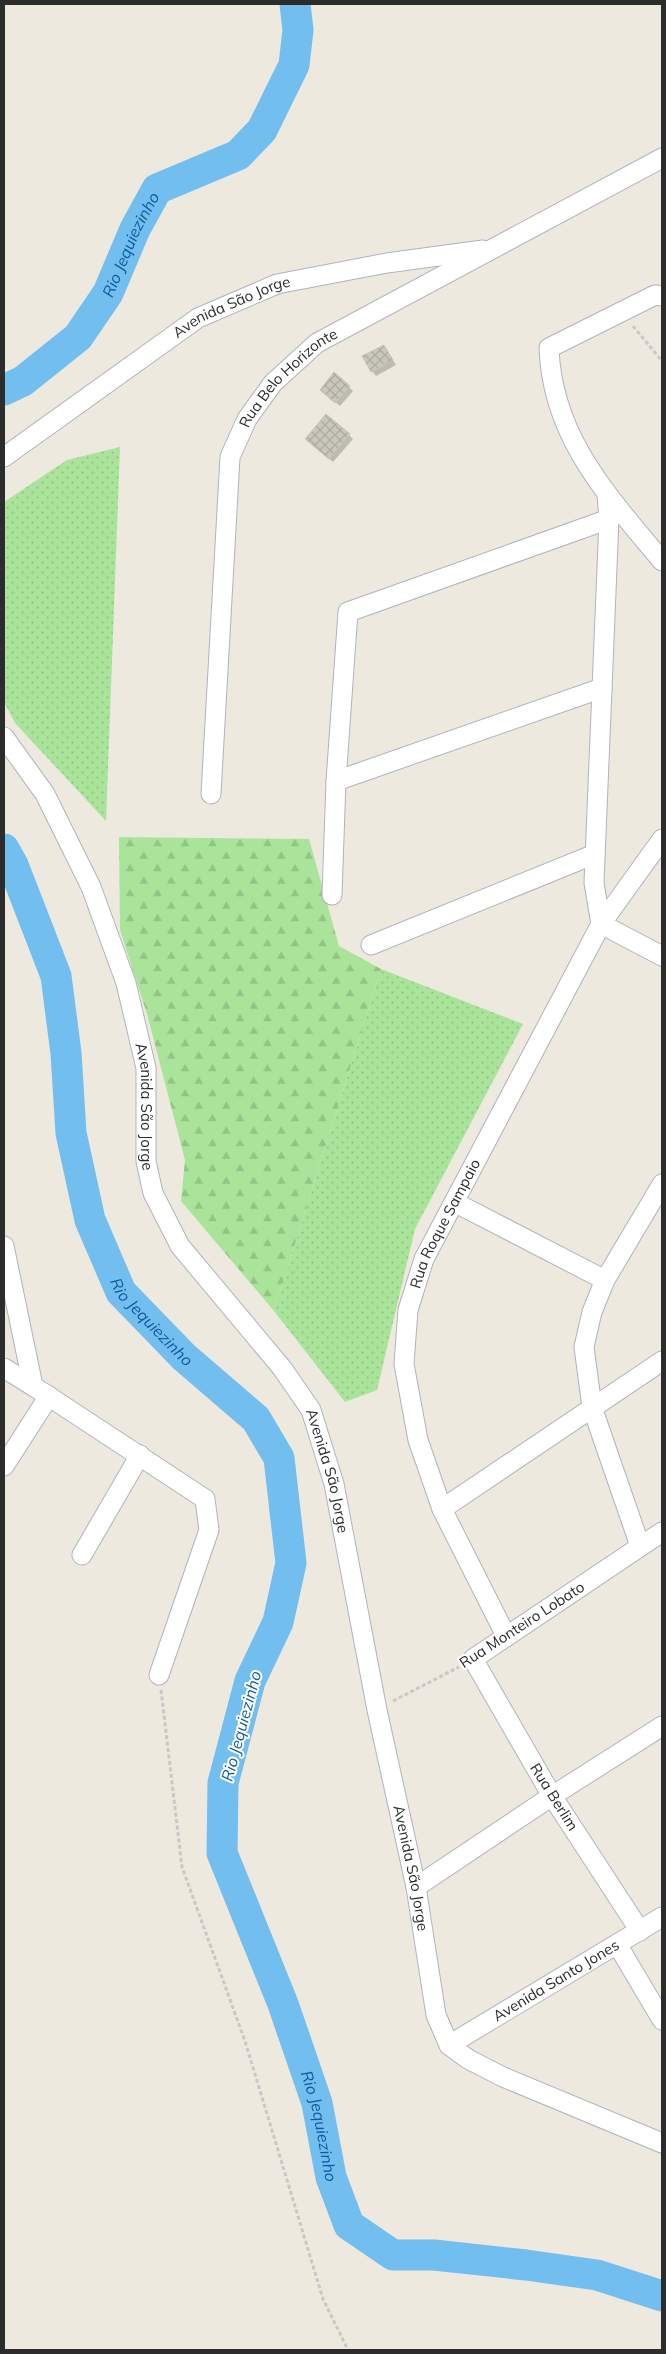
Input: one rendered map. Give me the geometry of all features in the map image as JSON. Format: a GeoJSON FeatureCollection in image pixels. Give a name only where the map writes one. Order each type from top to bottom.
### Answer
{"type":"FeatureCollection","features":[{"type":"Feature","properties":{"kind":"street","name":"Rua Belo Horizonte"},"geometry":{"type":"LineString","coordinates":[[211,794],[230,457],[247,419],[273,383],[317,344],[662,158]]}},
{"type":"Feature","properties":{"kind":"street","name":"Avenida São Jorge"},"geometry":{"type":"LineString","coordinates":[[4,457],[198,318],[277,284],[387,262],[497,248]]}},
{"type":"Feature","properties":{"kind":"street"},"geometry":{"type":"LineString","coordinates":[[662,296],[655,295],[550,348],[550,373],[558,405],[574,446],[606,495],[662,561]]}},
{"type":"Feature","properties":{"kind":"street"},"geometry":{"type":"LineString","coordinates":[[606,495],[609,519],[594,883],[601,924],[662,956]]}},
{"type":"Feature","properties":{"kind":"street"},"geometry":{"type":"LineString","coordinates":[[332,895],[336,781],[348,612],[609,519]]}},
{"type":"Feature","properties":{"kind":"street"},"geometry":{"type":"LineString","coordinates":[[336,781],[602,688]]}},
{"type":"Feature","properties":{"kind":"street","name":"Avenida São Jorge"},"geometry":{"type":"LineString","coordinates":[[4,737],[45,794],[91,888],[126,983],[146,1068],[146,1161],[153,1192],[180,1246],[282,1368],[311,1410],[334,1484],[377,1710],[416,1887],[436,2015],[449,2044],[468,2059],[503,2077],[662,2143]]}},
{"type":"Feature","properties":{"kind":"street","name":"Rua Roque Sampaio"},"geometry":{"type":"LineString","coordinates":[[506,1636],[442,1508],[418,1440],[404,1364],[408,1310],[424,1259],[601,924],[662,840]]}},
{"type":"Feature","properties":{"kind":"street"},"geometry":{"type":"LineString","coordinates":[[371,944],[594,854]]}},
{"type":"Feature","properties":{"kind":"street"},"geometry":{"type":"LineString","coordinates":[[640,1546],[592,1407],[584,1347],[592,1312],[605,1280],[662,1184]]}},
{"type":"Feature","properties":{"kind":"street"},"geometry":{"type":"LineString","coordinates":[[454,1202],[605,1280]]}},
{"type":"Feature","properties":{"kind":"street"},"geometry":{"type":"LineString","coordinates":[[4,1246],[41,1391],[4,1466]]}},
{"type":"Feature","properties":{"kind":"street"},"geometry":{"type":"LineString","coordinates":[[442,1508],[662,1362]]}},
{"type":"Feature","properties":{"kind":"street"},"geometry":{"type":"LineString","coordinates":[[4,1368],[140,1455],[204,1499],[209,1530],[159,1675]]}},
{"type":"Feature","properties":{"kind":"street"},"geometry":{"type":"LineString","coordinates":[[82,1555],[140,1455]]}},
{"type":"Feature","properties":{"kind":"street","name":"Rua Monteiro Lobato"},"geometry":{"type":"LineString","coordinates":[[473,1659],[662,1532]]}},
{"type":"Feature","properties":{"kind":"street","name":"Rua Berlim"},"geometry":{"type":"LineString","coordinates":[[473,1659],[552,1796],[640,1931]]}},
{"type":"Feature","properties":{"kind":"street"},"geometry":{"type":"LineString","coordinates":[[416,1887],[552,1796],[662,1726]]}},
{"type":"Feature","properties":{"kind":"street","name":"Avenida Santo Jones"},"geometry":{"type":"LineString","coordinates":[[449,2044],[662,1917]]}},
{"type":"Feature","properties":{"kind":"street"},"geometry":{"type":"LineString","coordinates":[[616,1944],[662,2020]]}},
{"type":"Feature","properties":{"kind":"path"},"geometry":{"type":"LineString","coordinates":[[622,312],[662,360]]}},
{"type":"Feature","properties":{"kind":"path","name":"Rua Monteiro Lobato"},"geometry":{"type":"LineString","coordinates":[[377,1710],[473,1659]]}},
{"type":"Feature","properties":{"kind":"path"},"geometry":{"type":"LineString","coordinates":[[159,1675],[182,1867],[244,2041],[322,2299],[348,2350]]}},
{"type":"Feature","properties":{"kind":"green space"},"geometry":{"type":"Polygon","coordinates":[[[120,447],[106,821],[15,723],[4,702],[4,502],[67,460],[120,447]]]}},
{"type":"Feature","properties":{"kind":"green space"},"geometry":{"type":"Polygon","coordinates":[[[119,837],[309,839],[339,946],[381,969],[274,1311],[181,1201],[185,1160],[147,1014],[120,930],[119,837]]]}},
{"type":"Feature","properties":{"kind":"green space"},"geometry":{"type":"Polygon","coordinates":[[[381,969],[523,1024],[415,1229],[377,1390],[345,1402],[274,1311],[381,969]]]}},
{"type":"Feature","properties":{"kind":"building"},"geometry":{"type":"Polygon","coordinates":[[[384,345],[393,360],[371,372],[362,356],[384,345]]]}},
{"type":"Feature","properties":{"kind":"building"},"geometry":{"type":"Polygon","coordinates":[[[334,372],[350,386],[335,403],[320,390],[334,372]]]}},
{"type":"Feature","properties":{"kind":"building"},"geometry":{"type":"Polygon","coordinates":[[[326,414],[350,434],[329,459],[305,439],[326,414]]]}},
{"type":"Feature","properties":{"kind":"waterway","name":"Rio Jequiezinho"},"geometry":{"type":"LineString","coordinates":[[4,390],[23,381],[78,337],[108,293],[135,229],[157,189],[238,155],[262,130],[294,65],[298,30],[295,4]]}},
{"type":"Feature","properties":{"kind":"waterway","name":"Rio Jequiezinho"},"geometry":{"type":"LineString","coordinates":[[4,849],[13,865],[56,976],[66,1053],[71,1133],[90,1220],[121,1292],[184,1357],[256,1419],[279,1458],[291,1563],[278,1622],[250,1681],[223,1783],[222,1853],[283,2004],[317,2103],[331,2177],[349,2225],[393,2255],[434,2255],[597,2275],[662,2296]]}}]}
